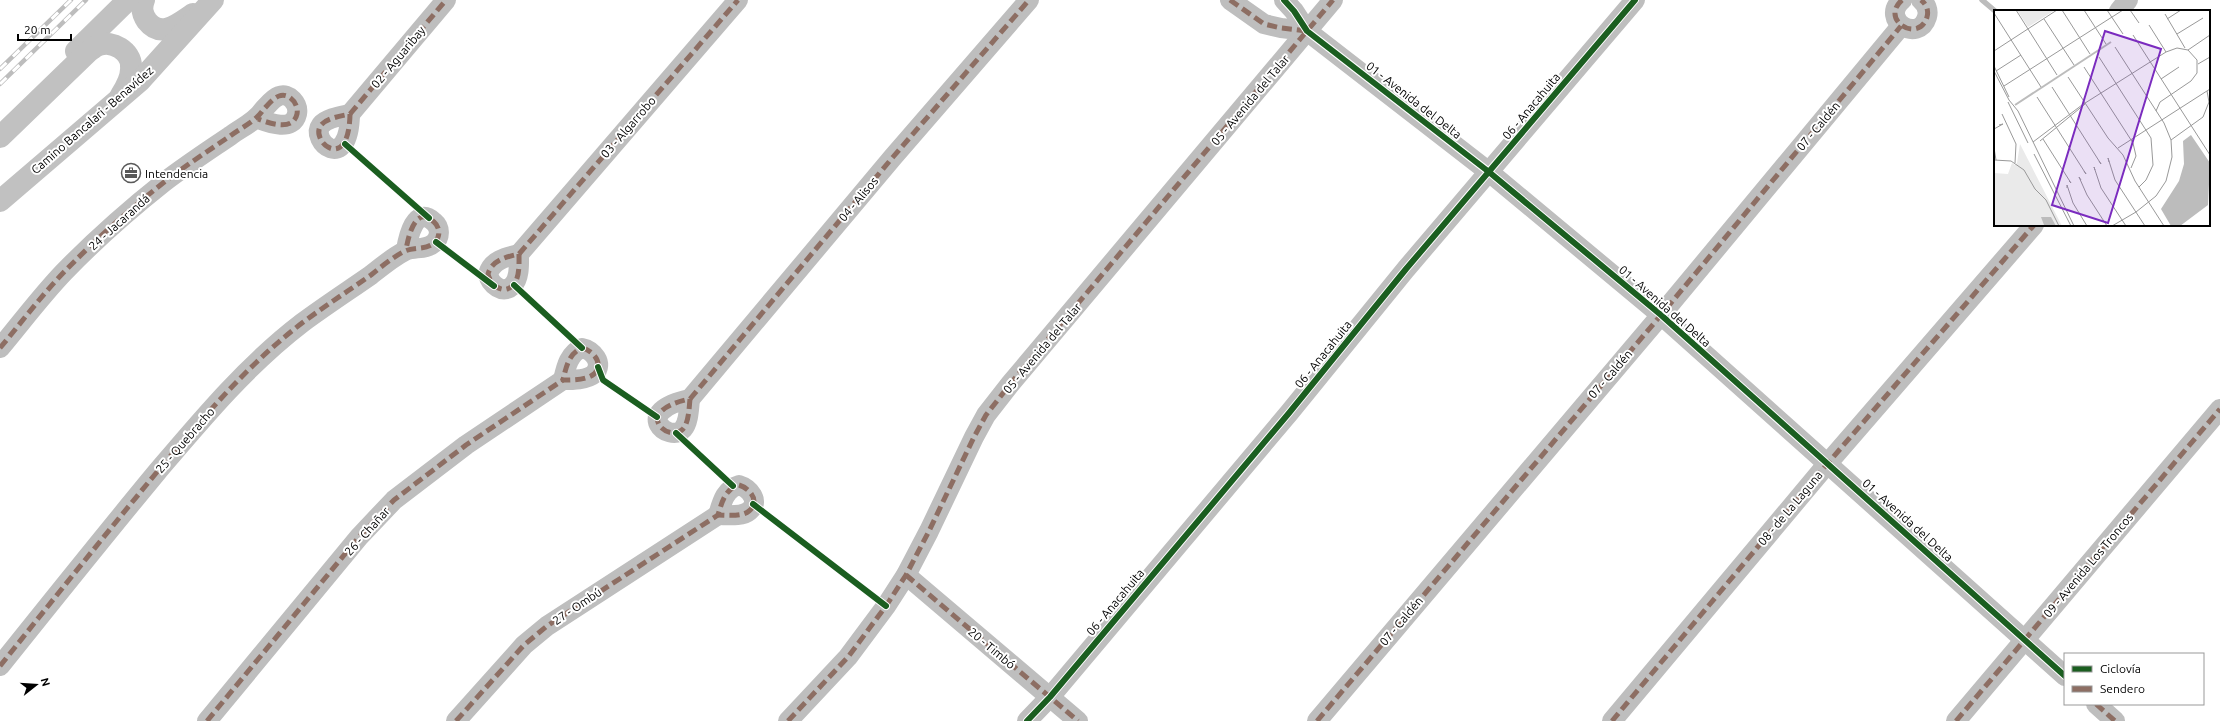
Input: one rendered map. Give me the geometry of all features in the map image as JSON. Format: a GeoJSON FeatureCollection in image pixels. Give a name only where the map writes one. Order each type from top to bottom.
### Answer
{"type":"FeatureCollection","features":[{"type":"Feature","properties":{"kind":"main road"},"geometry":{"type":"LineString","coordinates":[[0,129],[128,0]]}},
{"type":"Feature","properties":{"kind":"main road"},"geometry":{"type":"LineString","coordinates":[[144,0],[142,5],[143,16],[152,27],[162,30],[172,28],[212,1]]}},
{"type":"Feature","properties":{"kind":"main road","name":"Camino Bancalari - Benavídez"},"geometry":{"type":"LineString","coordinates":[[0,201],[140,81],[212,1]]}},
{"type":"Feature","properties":{"kind":"main road"},"geometry":{"type":"LineString","coordinates":[[0,137],[88,52],[98,45],[114,45],[129,57],[131,64],[131,75],[117,101]]}},
{"type":"Feature","properties":{"kind":"street","name":"02 - Aguaribay"},"geometry":{"type":"LineString","coordinates":[[350,114],[446,0]]}},
{"type":"Feature","properties":{"kind":"street","name":"03 - Algarrobo"},"geometry":{"type":"LineString","coordinates":[[519,254],[738,0]]}},
{"type":"Feature","properties":{"kind":"street","name":"04 - Alisos"},"geometry":{"type":"LineString","coordinates":[[690,399],[888,163],[1029,0]]}},
{"type":"Feature","properties":{"kind":"street"},"geometry":{"type":"LineString","coordinates":[[1230,0],[1264,24],[1281,28],[1307,31]]}},
{"type":"Feature","properties":{"kind":"street","name":"01 - Avenida del Delta"},"geometry":{"type":"LineString","coordinates":[[1284,0],[1294,11],[1307,31],[1489,172],[1661,315],[1828,462],[2064,675]]}},
{"type":"Feature","properties":{"kind":"street","name":"05 - Avenida del Talar"},"geometry":{"type":"LineString","coordinates":[[788,721],[848,657],[906,575],[986,415],[1333,0]]}},
{"type":"Feature","properties":{"kind":"street","name":"06 - Anacahuita"},"geometry":{"type":"LineString","coordinates":[[1027,721],[1050,697],[1289,413],[1406,269],[1635,0]]}},
{"type":"Feature","properties":{"kind":"street"},"geometry":{"type":"LineString","coordinates":[[1902,0],[1895,10],[1895,16],[1901,26],[1916,29],[1924,23],[1928,14],[1925,4],[1921,0]]}},
{"type":"Feature","properties":{"kind":"street"},"geometry":{"type":"LineString","coordinates":[[2120,10],[2128,0]]}},
{"type":"Feature","properties":{"kind":"street","name":"07 - Caldén"},"geometry":{"type":"LineString","coordinates":[[1317,721],[1661,315],[1901,26]]}},
{"type":"Feature","properties":{"kind":"street","name":"24 - Jacarandá"},"geometry":{"type":"LineString","coordinates":[[0,348],[64,271],[138,203],[195,160],[258,119]]}},
{"type":"Feature","properties":{"kind":"street","name":"08 - de La Laguna"},"geometry":{"type":"LineString","coordinates":[[1612,721],[1828,462],[2033,226]]}},
{"type":"Feature","properties":{"kind":"street","name":"25 - Quebracho"},"geometry":{"type":"LineString","coordinates":[[0,666],[120,517],[205,416],[244,374],[272,348],[303,323],[406,250]]}},
{"type":"Feature","properties":{"kind":"street","name":"26 - Chañar"},"geometry":{"type":"LineString","coordinates":[[207,721],[359,537],[386,509],[421,478],[466,445],[563,380]]}},
{"type":"Feature","properties":{"kind":"street","name":"09 - Avenida Los Troncos"},"geometry":{"type":"LineString","coordinates":[[1956,721],[2220,409]]}},
{"type":"Feature","properties":{"kind":"street","name":"27 - Ombú"},"geometry":{"type":"LineString","coordinates":[[456,721],[519,650],[547,626],[718,515]]}},
{"type":"Feature","properties":{"kind":"street","name":"20 - Timbó"},"geometry":{"type":"LineString","coordinates":[[906,575],[1078,721]]}},
{"type":"Feature","properties":{"kind":"street"},"geometry":{"type":"LineString","coordinates":[[2097,705],[2115,721]]}},
{"type":"Feature","properties":{"kind":"waterway"},"geometry":{"type":"LineString","coordinates":[[1982,0],[1994,10]]}},
{"type":"Feature","properties":{"kind":"railway"},"geometry":{"type":"LineString","coordinates":[[0,69],[71,0]]}},
{"type":"Feature","properties":{"kind":"railway"},"geometry":{"type":"LineString","coordinates":[[0,84],[86,0]]}},
{"type":"Feature","properties":{"kind":"marked path"},"geometry":{"type":"LineString","coordinates":[[350,114],[446,0]]}},
{"type":"Feature","properties":{"kind":"marked path"},"geometry":{"type":"LineString","coordinates":[[519,254],[738,0]]}},
{"type":"Feature","properties":{"kind":"marked path"},"geometry":{"type":"LineString","coordinates":[[690,399],[893,157],[1029,0]]}},
{"type":"Feature","properties":{"kind":"marked path"},"geometry":{"type":"LineString","coordinates":[[1230,0],[1264,24],[1281,28],[1307,31]]}},
{"type":"Feature","properties":{"kind":"marked path"},"geometry":{"type":"LineString","coordinates":[[788,721],[848,657],[886,606],[906,575],[986,415],[1011,383],[1333,0]]}},
{"type":"Feature","properties":{"kind":"marked path"},"geometry":{"type":"LineString","coordinates":[[1902,0],[1896,8],[1895,15],[1903,26],[1910,29],[1916,29],[1923,25],[1927,17],[1927,7],[1921,0]]}},
{"type":"Feature","properties":{"kind":"marked path"},"geometry":{"type":"LineString","coordinates":[[1317,721],[1661,315],[1901,26]]}},
{"type":"Feature","properties":{"kind":"marked path"},"geometry":{"type":"LineString","coordinates":[[0,348],[64,272],[100,237],[150,193],[252,121],[270,102],[277,97],[283,95],[290,97],[295,103],[297,114],[295,120],[291,123],[280,125],[258,119]]}},
{"type":"Feature","properties":{"kind":"marked path"},"geometry":{"type":"LineString","coordinates":[[350,114],[348,133],[343,144],[337,149],[325,145],[320,139],[319,132],[321,125],[330,119],[350,114]]}},
{"type":"Feature","properties":{"kind":"marked path"},"geometry":{"type":"LineString","coordinates":[[0,666],[157,472],[226,393],[262,357],[302,323],[405,251],[424,248],[434,243],[439,235],[436,224],[427,218],[422,217],[417,220],[411,231],[406,250]]}},
{"type":"Feature","properties":{"kind":"marked path"},"geometry":{"type":"LineString","coordinates":[[1612,721],[1828,463],[2033,226]]}},
{"type":"Feature","properties":{"kind":"marked path"},"geometry":{"type":"LineString","coordinates":[[519,254],[519,270],[513,285],[505,289],[501,289],[494,285],[488,274],[493,265],[509,256],[519,254]]}},
{"type":"Feature","properties":{"kind":"marked path"},"geometry":{"type":"LineString","coordinates":[[582,348],[590,351],[596,358],[598,361],[597,370],[591,376],[579,379],[563,380],[571,357],[582,348]]}},
{"type":"Feature","properties":{"kind":"marked path"},"geometry":{"type":"LineString","coordinates":[[207,721],[359,537],[394,500],[466,445],[563,380]]}},
{"type":"Feature","properties":{"kind":"marked path"},"geometry":{"type":"LineString","coordinates":[[690,399],[688,419],[683,429],[677,433],[663,429],[659,424],[658,418],[662,411],[672,404],[690,399]]}},
{"type":"Feature","properties":{"kind":"marked path"},"geometry":{"type":"LineString","coordinates":[[1956,721],[2220,409]]}},
{"type":"Feature","properties":{"kind":"marked path"},"geometry":{"type":"LineString","coordinates":[[739,485],[752,495],[754,499],[752,507],[749,511],[742,514],[718,515],[727,493],[739,485]]}},
{"type":"Feature","properties":{"kind":"marked path"},"geometry":{"type":"LineString","coordinates":[[456,721],[524,645],[547,626],[718,515]]}},
{"type":"Feature","properties":{"kind":"marked path"},"geometry":{"type":"LineString","coordinates":[[906,575],[1078,721]]}},
{"type":"Feature","properties":{"kind":"marked path"},"geometry":{"type":"LineString","coordinates":[[2097,705],[2115,721]]}},
{"type":"Feature","properties":{"kind":"cycle path"},"geometry":{"type":"LineString","coordinates":[[1284,0],[1294,11],[1307,31],[1489,172],[1661,315],[2064,675]]}},
{"type":"Feature","properties":{"kind":"cycle path"},"geometry":{"type":"LineString","coordinates":[[1027,721],[1050,697],[1289,413],[1406,269],[1635,0]]}},
{"type":"Feature","properties":{"kind":"cycle path"},"geometry":{"type":"LineString","coordinates":[[345,144],[429,218]]}},
{"type":"Feature","properties":{"kind":"cycle path"},"geometry":{"type":"LineString","coordinates":[[436,242],[494,286]]}},
{"type":"Feature","properties":{"kind":"cycle path"},"geometry":{"type":"LineString","coordinates":[[514,285],[582,348]]}},
{"type":"Feature","properties":{"kind":"cycle path"},"geometry":{"type":"LineString","coordinates":[[598,367],[603,380],[657,417]]}},
{"type":"Feature","properties":{"kind":"cycle path"},"geometry":{"type":"LineString","coordinates":[[676,433],[733,486]]}},
{"type":"Feature","properties":{"kind":"cycle path"},"geometry":{"type":"LineString","coordinates":[[753,504],[886,606]]}},
{"type":"Feature","properties":{"kind":"place","name":"Intendencia"},"geometry":{"type":"Point","coordinates":[131,173]}}]}
